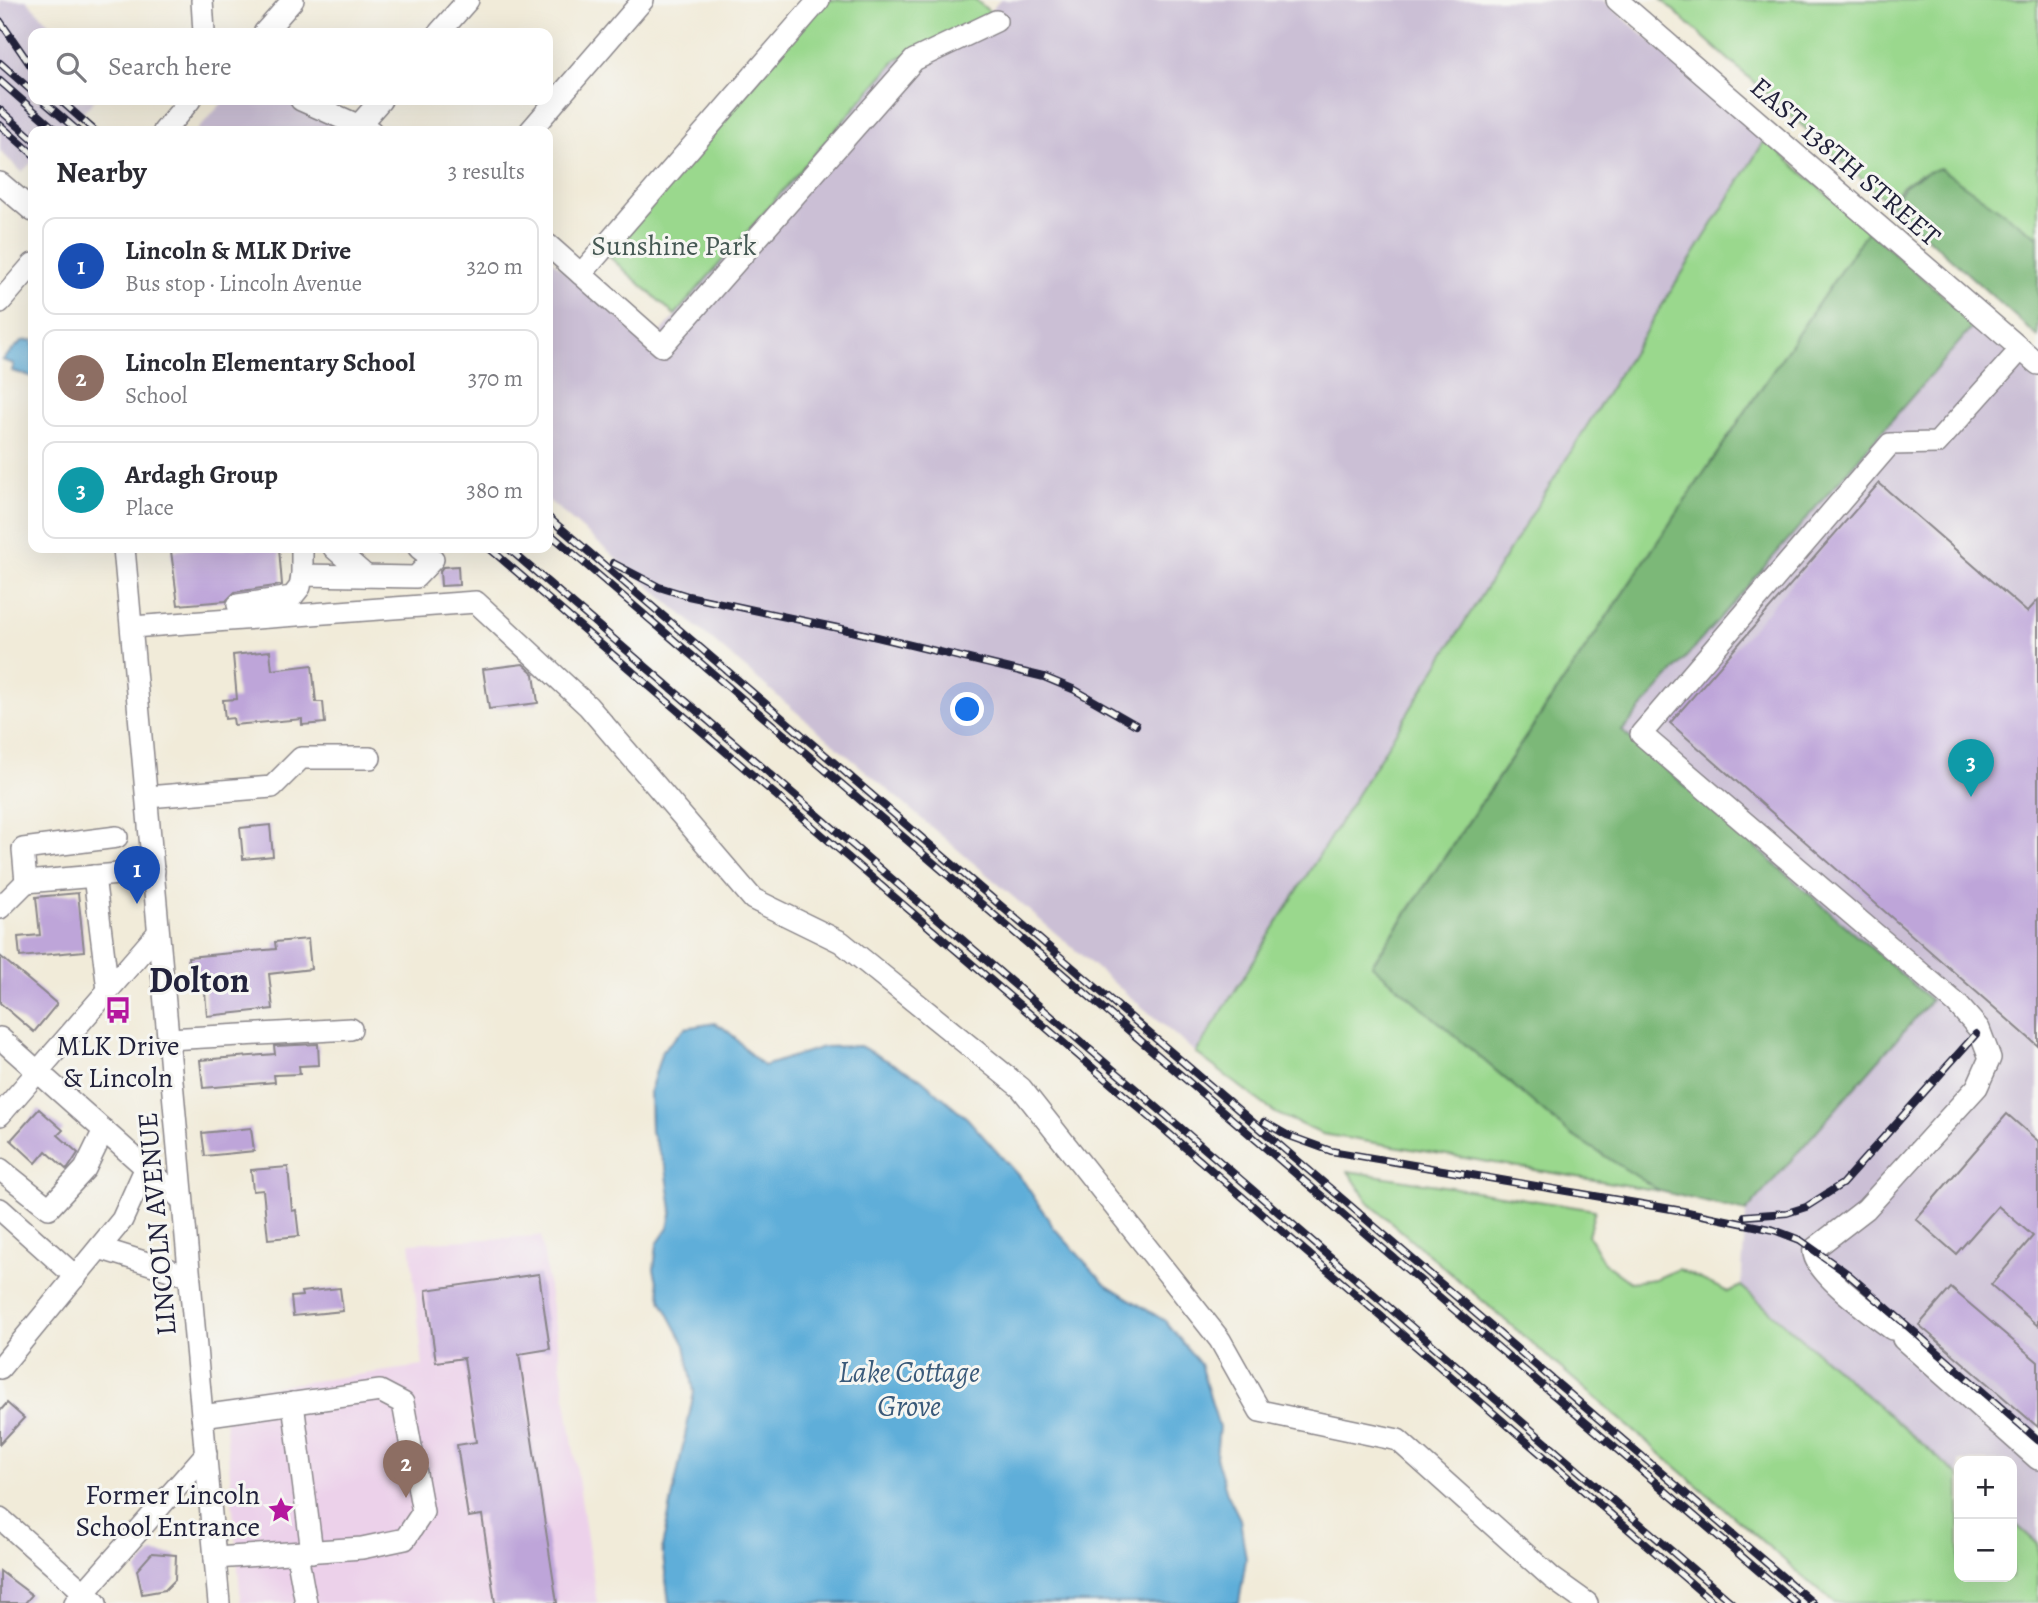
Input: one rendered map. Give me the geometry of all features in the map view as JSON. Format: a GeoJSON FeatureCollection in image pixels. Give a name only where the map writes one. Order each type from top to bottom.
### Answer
{"type":"FeatureCollection","features":[{"type":"Feature","properties":{"kind":"street"},"geometry":{"type":"LineString","coordinates":[[201,0],[204,28]]}},
{"type":"Feature","properties":{"kind":"street"},"geometry":{"type":"LineString","coordinates":[[268,28],[293,0]]}},
{"type":"Feature","properties":{"kind":"street"},"geometry":{"type":"LineString","coordinates":[[443,28],[468,0]]}},
{"type":"Feature","properties":{"kind":"street"},"geometry":{"type":"LineString","coordinates":[[553,104],[643,0]]}},
{"type":"Feature","properties":{"kind":"street"},"geometry":{"type":"LineString","coordinates":[[581,274],[819,0]]}},
{"type":"Feature","properties":{"kind":"street","name":"EAST 138TH STREET"},"geometry":{"type":"LineString","coordinates":[[1617,0],[2038,364]]}},
{"type":"Feature","properties":{"kind":"street"},"geometry":{"type":"LineString","coordinates":[[553,249],[662,346],[914,60],[996,21]]}},
{"type":"Feature","properties":{"kind":"street"},"geometry":{"type":"LineString","coordinates":[[168,126],[186,105]]}},
{"type":"Feature","properties":{"kind":"street"},"geometry":{"type":"LineString","coordinates":[[312,105],[360,126]]}},
{"type":"Feature","properties":{"kind":"street"},"geometry":{"type":"LineString","coordinates":[[366,126],[378,105]]}},
{"type":"Feature","properties":{"kind":"street"},"geometry":{"type":"LineString","coordinates":[[534,126],[552,105]]}},
{"type":"Feature","properties":{"kind":"street"},"geometry":{"type":"LineString","coordinates":[[0,183],[28,207]]}},
{"type":"Feature","properties":{"kind":"street"},"geometry":{"type":"LineString","coordinates":[[0,302],[28,270]]}},
{"type":"Feature","properties":{"kind":"street"},"geometry":{"type":"LineString","coordinates":[[2021,349],[1937,443],[1890,444],[1641,734],[1957,1004],[1979,1029],[1990,1058],[1977,1087],[1866,1209],[1814,1249],[1815,1261],[1826,1275],[2038,1459]]}},
{"type":"Feature","properties":{"kind":"street","name":"LINCOLN AVENUE"},"geometry":{"type":"LineString","coordinates":[[124,553],[219,1603]]}},
{"type":"Feature","properties":{"kind":"street"},"geometry":{"type":"LineString","coordinates":[[131,620],[292,597],[300,587],[302,553]]}},
{"type":"Feature","properties":{"kind":"street"},"geometry":{"type":"LineString","coordinates":[[340,553],[366,576]]}},
{"type":"Feature","properties":{"kind":"street"},"geometry":{"type":"LineString","coordinates":[[302,575],[416,577],[433,559],[425,553]]}},
{"type":"Feature","properties":{"kind":"street"},"geometry":{"type":"LineString","coordinates":[[131,620],[476,602],[588,706],[752,899],[841,942],[1021,1087],[1220,1340],[1260,1411],[1398,1440],[1552,1578],[1587,1603]]}},
{"type":"Feature","properties":{"kind":"street"},"geometry":{"type":"LineString","coordinates":[[147,797],[272,787],[300,758],[370,758]]}},
{"type":"Feature","properties":{"kind":"street"},"geometry":{"type":"LineString","coordinates":[[0,908],[14,884],[23,849],[117,837]]}},
{"type":"Feature","properties":{"kind":"street"},"geometry":{"type":"LineString","coordinates":[[14,884],[154,871]]}},
{"type":"Feature","properties":{"kind":"street"},"geometry":{"type":"LineString","coordinates":[[94,876],[108,990]]}},
{"type":"Feature","properties":{"kind":"street"},"geometry":{"type":"LineString","coordinates":[[0,1115],[157,934]]}},
{"type":"Feature","properties":{"kind":"street"},"geometry":{"type":"LineString","coordinates":[[168,1039],[351,1029]]}},
{"type":"Feature","properties":{"kind":"street"},"geometry":{"type":"LineString","coordinates":[[0,1038],[181,1199]]}},
{"type":"Feature","properties":{"kind":"street"},"geometry":{"type":"LineString","coordinates":[[0,1169],[49,1208],[85,1169],[104,1130]]}},
{"type":"Feature","properties":{"kind":"street"},"geometry":{"type":"LineString","coordinates":[[0,1368],[122,1220],[146,1167]]}},
{"type":"Feature","properties":{"kind":"street"},"geometry":{"type":"LineString","coordinates":[[0,1209],[76,1277]]}},
{"type":"Feature","properties":{"kind":"street"},"geometry":{"type":"LineString","coordinates":[[99,1248],[189,1276]]}},
{"type":"Feature","properties":{"kind":"street"},"geometry":{"type":"LineString","coordinates":[[202,1416],[380,1391],[403,1403],[423,1512],[405,1539],[362,1548],[215,1558]]}},
{"type":"Feature","properties":{"kind":"street"},"geometry":{"type":"LineString","coordinates":[[293,1404],[306,1603]]}},
{"type":"Feature","properties":{"kind":"street"},"geometry":{"type":"LineString","coordinates":[[0,1518],[85,1600],[206,1454]]}},
{"type":"Feature","properties":{"kind":"shaded area"},"geometry":{"type":"Polygon","coordinates":[[[0,0],[26,0],[54,28],[28,28],[28,105],[90,105],[69,126],[28,126],[28,166],[22,172],[0,151],[0,0]]]}},
{"type":"Feature","properties":{"kind":"shaded area"},"geometry":{"type":"Polygon","coordinates":[[[1000,0],[1603,0],[1765,140],[1196,1053],[553,504],[553,261],[651,344],[877,78],[897,59],[918,47],[967,37],[1000,0]]]}},
{"type":"Feature","properties":{"kind":"shaded area"},"geometry":{"type":"Polygon","coordinates":[[[220,105],[294,105],[347,126],[201,126],[220,105]]]}},
{"type":"Feature","properties":{"kind":"shaded area"},"geometry":{"type":"Polygon","coordinates":[[[1975,324],[2038,378],[2038,1544],[2017,1525],[2017,1456],[1954,1456],[1954,1472],[1741,1286],[1746,1212],[1931,999],[1622,731],[1975,324]]]}},
{"type":"Feature","properties":{"kind":"shaded area"},"geometry":{"type":"Polygon","coordinates":[[[541,1236],[597,1603],[241,1603],[223,1393],[423,1366],[410,1243],[541,1236]]]}},
{"type":"Feature","properties":{"kind":"green space","name":"Sunshine Park"},"geometry":{"type":"Polygon","coordinates":[[[826,0],[976,0],[990,12],[967,38],[919,47],[897,59],[675,315],[605,253],[826,0]]]}},
{"type":"Feature","properties":{"kind":"green space"},"geometry":{"type":"Polygon","coordinates":[[[1662,0],[2038,0],[2038,237],[2000,211],[1920,174],[1899,189],[1891,205],[1662,0]]]}},
{"type":"Feature","properties":{"kind":"green space"},"geometry":{"type":"Polygon","coordinates":[[[1765,140],[1868,230],[1372,964],[1570,1134],[1660,1191],[1322,1134],[1275,1113],[1196,1053],[1765,140]]]}},
{"type":"Feature","properties":{"kind":"green space"},"geometry":{"type":"Polygon","coordinates":[[[1940,168],[2038,237],[2038,337],[1891,205],[1911,181],[1940,168]]]}},
{"type":"Feature","properties":{"kind":"green space"},"geometry":{"type":"Polygon","coordinates":[[[1868,230],[1975,324],[1622,731],[1931,1000],[1746,1212],[1660,1191],[1570,1134],[1372,965],[1868,230]]]}},
{"type":"Feature","properties":{"kind":"green space"},"geometry":{"type":"Polygon","coordinates":[[[1348,1171],[1595,1210],[1588,1235],[1604,1263],[1630,1282],[1655,1279],[1679,1269],[1728,1292],[1741,1286],[1954,1472],[1954,1582],[2017,1582],[2017,1525],[2038,1544],[2038,1603],[1834,1603],[1370,1204],[1348,1171]]]}},
{"type":"Feature","properties":{"kind":"water"},"geometry":{"type":"Polygon","coordinates":[[[28,340],[28,376],[12,371],[14,364],[2,360],[22,341],[28,340]]]}},
{"type":"Feature","properties":{"kind":"water","name":"Lake Cottage Grove"},"geometry":{"type":"Polygon","coordinates":[[[715,1023],[729,1032],[764,1066],[823,1047],[860,1046],[920,1078],[967,1118],[1024,1182],[1054,1228],[1104,1283],[1165,1321],[1200,1364],[1219,1427],[1216,1457],[1227,1493],[1240,1519],[1246,1559],[1239,1603],[669,1603],[662,1548],[694,1392],[685,1345],[662,1302],[654,1269],[657,1244],[668,1228],[672,1210],[666,1168],[651,1132],[650,1091],[662,1051],[685,1028],[715,1023]]]}},
{"type":"Feature","properties":{"kind":"building"},"geometry":{"type":"Polygon","coordinates":[[[1879,483],[2027,612],[2038,600],[2038,1046],[1670,723],[1879,483]]]}},
{"type":"Feature","properties":{"kind":"building"},"geometry":{"type":"Polygon","coordinates":[[[171,553],[279,553],[282,585],[235,592],[226,601],[178,605],[171,553]]]}},
{"type":"Feature","properties":{"kind":"building"},"geometry":{"type":"Polygon","coordinates":[[[458,566],[459,585],[441,586],[440,571],[443,567],[458,566]]]}},
{"type":"Feature","properties":{"kind":"building"},"geometry":{"type":"Polygon","coordinates":[[[270,651],[272,670],[312,665],[316,702],[323,702],[325,723],[302,725],[302,719],[234,725],[233,718],[225,719],[223,700],[237,699],[233,655],[270,651]]]}},
{"type":"Feature","properties":{"kind":"building"},"geometry":{"type":"Polygon","coordinates":[[[523,664],[534,674],[538,703],[489,709],[483,669],[523,664]]]}},
{"type":"Feature","properties":{"kind":"building"},"geometry":{"type":"Polygon","coordinates":[[[270,825],[273,856],[243,859],[240,828],[270,825]]]}},
{"type":"Feature","properties":{"kind":"building"},"geometry":{"type":"Polygon","coordinates":[[[78,893],[84,951],[20,957],[18,937],[40,935],[36,897],[78,893]]]}},
{"type":"Feature","properties":{"kind":"building"},"geometry":{"type":"Polygon","coordinates":[[[308,939],[311,969],[269,974],[273,1009],[207,1016],[204,980],[191,982],[188,957],[276,949],[275,942],[308,939]]]}},
{"type":"Feature","properties":{"kind":"building"},"geometry":{"type":"Polygon","coordinates":[[[0,956],[57,1004],[34,1032],[0,1003],[0,956]]]}},
{"type":"Feature","properties":{"kind":"building"},"geometry":{"type":"Polygon","coordinates":[[[318,1044],[319,1065],[299,1066],[300,1074],[274,1075],[275,1082],[203,1088],[200,1060],[275,1054],[274,1046],[318,1044]]]}},
{"type":"Feature","properties":{"kind":"building"},"geometry":{"type":"Polygon","coordinates":[[[39,1109],[63,1130],[58,1135],[78,1153],[67,1170],[46,1151],[36,1163],[11,1140],[39,1109]]]}},
{"type":"Feature","properties":{"kind":"building"},"geometry":{"type":"Polygon","coordinates":[[[2007,1114],[2038,1141],[2038,1326],[1991,1285],[2033,1236],[1998,1206],[1956,1254],[1916,1219],[2007,1114]]]}},
{"type":"Feature","properties":{"kind":"building"},"geometry":{"type":"Polygon","coordinates":[[[251,1128],[254,1151],[205,1156],[202,1133],[251,1128]]]}},
{"type":"Feature","properties":{"kind":"building"},"geometry":{"type":"Polygon","coordinates":[[[288,1167],[292,1211],[296,1210],[299,1236],[268,1239],[263,1190],[253,1191],[251,1170],[288,1167]]]}},
{"type":"Feature","properties":{"kind":"building"},"geometry":{"type":"Polygon","coordinates":[[[539,1274],[550,1349],[519,1354],[557,1603],[495,1603],[482,1515],[468,1517],[457,1445],[476,1442],[464,1358],[436,1362],[426,1290],[539,1274]]]}},
{"type":"Feature","properties":{"kind":"building"},"geometry":{"type":"Polygon","coordinates":[[[340,1288],[343,1311],[293,1316],[291,1297],[302,1296],[301,1292],[340,1288]]]}},
{"type":"Feature","properties":{"kind":"building"},"geometry":{"type":"Polygon","coordinates":[[[1951,1288],[2038,1362],[2038,1427],[1919,1325],[1951,1288]]]}},
{"type":"Feature","properties":{"kind":"building"},"geometry":{"type":"Polygon","coordinates":[[[7,1403],[24,1418],[0,1444],[0,1411],[7,1403]]]}},
{"type":"Feature","properties":{"kind":"building"},"geometry":{"type":"Polygon","coordinates":[[[152,1553],[176,1555],[175,1580],[165,1590],[142,1594],[137,1570],[152,1553]]]}},
{"type":"Feature","properties":{"kind":"building"},"geometry":{"type":"Polygon","coordinates":[[[0,1571],[32,1595],[25,1603],[0,1603],[0,1571]]]}},
{"type":"Feature","properties":{"kind":"railway"},"geometry":{"type":"LineString","coordinates":[[0,21],[28,62]]}},
{"type":"Feature","properties":{"kind":"railway"},"geometry":{"type":"LineString","coordinates":[[0,63],[28,88]]}},
{"type":"Feature","properties":{"kind":"railway"},"geometry":{"type":"LineString","coordinates":[[0,81],[51,126]]}},
{"type":"Feature","properties":{"kind":"railway"},"geometry":{"type":"LineString","coordinates":[[48,105],[72,126]]}},
{"type":"Feature","properties":{"kind":"railway"},"geometry":{"type":"LineString","coordinates":[[66,105],[89,126]]}},
{"type":"Feature","properties":{"kind":"railway"},"geometry":{"type":"LineString","coordinates":[[0,110],[28,135]]}},
{"type":"Feature","properties":{"kind":"railway"},"geometry":{"type":"LineString","coordinates":[[0,125],[28,150]]}},
{"type":"Feature","properties":{"kind":"railway"},"geometry":{"type":"LineString","coordinates":[[553,521],[1813,1603]]}},
{"type":"Feature","properties":{"kind":"railway"},"geometry":{"type":"LineString","coordinates":[[553,536],[1796,1603]]}},
{"type":"Feature","properties":{"kind":"railway"},"geometry":{"type":"LineString","coordinates":[[495,553],[1714,1603]]}},
{"type":"Feature","properties":{"kind":"railway"},"geometry":{"type":"LineString","coordinates":[[514,553],[1732,1603]]}},
{"type":"Feature","properties":{"kind":"railway"},"geometry":{"type":"LineString","coordinates":[[613,563],[659,587],[688,596],[852,631],[1044,677],[1075,690],[1136,725]]}},
{"type":"Feature","properties":{"kind":"railway"},"geometry":{"type":"LineString","coordinates":[[1745,1216],[1787,1213],[1806,1207],[1842,1184],[1976,1034]]}},
{"type":"Feature","properties":{"kind":"railway"},"geometry":{"type":"LineString","coordinates":[[1264,1122],[1287,1135],[1331,1151],[1683,1211],[1774,1230],[1800,1240],[1848,1274],[2038,1440]]}},
{"type":"Feature","properties":{"kind":"place","name":"Ardagh Group"},"geometry":{"type":"Point","coordinates":[1971,797]}},
{"type":"Feature","properties":{"kind":"place","name":"Lincoln & MLK Drive"},"geometry":{"type":"Point","coordinates":[137,904]}},
{"type":"Feature","properties":{"kind":"place","name":"MLK Drive & Lincoln"},"geometry":{"type":"Point","coordinates":[118,1010]}},
{"type":"Feature","properties":{"kind":"place","name":"Lincoln Elementary School"},"geometry":{"type":"Point","coordinates":[406,1498]}},
{"type":"Feature","properties":{"kind":"place","name":"Former Lincoln School Entrance"},"geometry":{"type":"Point","coordinates":[281,1510]}},
{"type":"Feature","properties":{"kind":"district","name":"Dolton"},"geometry":{"type":"Point","coordinates":[199,980]}}]}
